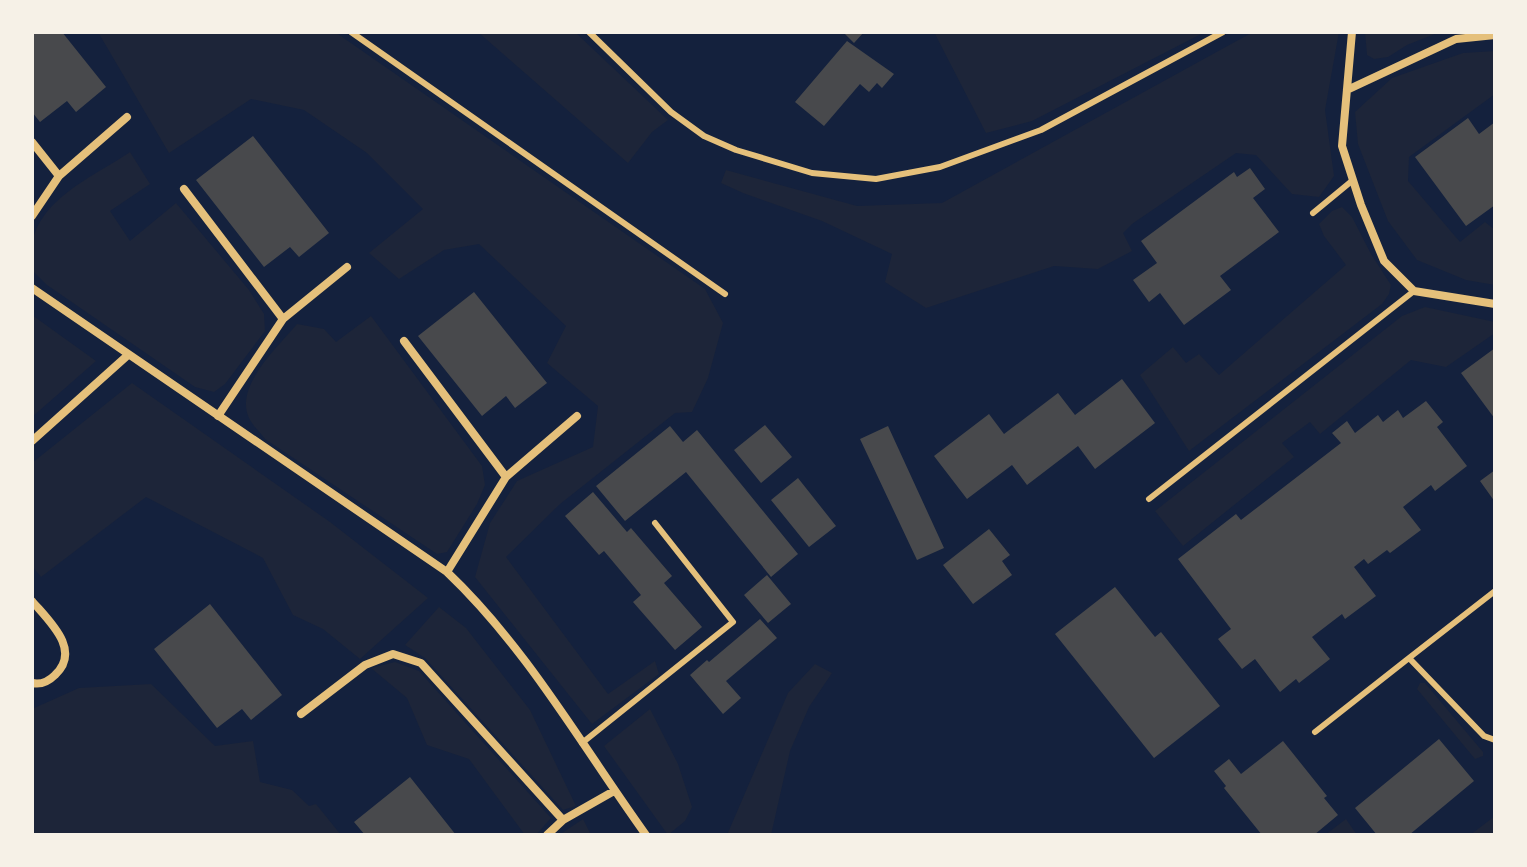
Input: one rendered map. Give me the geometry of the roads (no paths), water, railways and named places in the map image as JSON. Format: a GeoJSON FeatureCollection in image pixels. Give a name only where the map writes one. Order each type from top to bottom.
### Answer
{"type":"FeatureCollection","features":[{"type":"Feature","properties":{"kind":"street"},"geometry":{"type":"LineString","coordinates":[[1352,32],[1342,146],[1384,261],[1414,291],[1495,304]]}},
{"type":"Feature","properties":{"kind":"street"},"geometry":{"type":"LineString","coordinates":[[1347,90],[1456,39],[1495,35]]}},
{"type":"Feature","properties":{"kind":"street"},"geometry":{"type":"LineString","coordinates":[[32,216],[59,176],[127,117]]}},
{"type":"Feature","properties":{"kind":"street"},"geometry":{"type":"LineString","coordinates":[[32,142],[59,176]]}},
{"type":"Feature","properties":{"kind":"street"},"geometry":{"type":"LineString","coordinates":[[184,189],[283,319]]}},
{"type":"Feature","properties":{"kind":"street"},"geometry":{"type":"LineString","coordinates":[[218,416],[283,319],[347,267]]}},
{"type":"Feature","properties":{"kind":"street"},"geometry":{"type":"LineString","coordinates":[[32,288],[447,572],[475,599],[523,656],[646,835]]}},
{"type":"Feature","properties":{"kind":"street"},"geometry":{"type":"LineString","coordinates":[[404,341],[506,477]]}},
{"type":"Feature","properties":{"kind":"street"},"geometry":{"type":"LineString","coordinates":[[32,441],[128,355]]}},
{"type":"Feature","properties":{"kind":"street"},"geometry":{"type":"LineString","coordinates":[[447,572],[506,477],[577,416]]}},
{"type":"Feature","properties":{"kind":"street"},"geometry":{"type":"LineString","coordinates":[[32,601],[60,634],[66,652],[61,668],[52,679],[32,683]]}},
{"type":"Feature","properties":{"kind":"street"},"geometry":{"type":"LineString","coordinates":[[301,714],[365,665],[393,654],[421,663],[563,820]]}},
{"type":"Feature","properties":{"kind":"street"},"geometry":{"type":"LineString","coordinates":[[547,835],[563,820],[614,791]]}},
{"type":"Feature","properties":{"kind":"lane"},"geometry":{"type":"LineString","coordinates":[[351,32],[725,294]]}},
{"type":"Feature","properties":{"kind":"lane"},"geometry":{"type":"LineString","coordinates":[[589,32],[671,112],[704,136],[736,150],[812,173],[876,179],[940,167],[1041,130],[1223,32]]}},
{"type":"Feature","properties":{"kind":"lane"},"geometry":{"type":"LineString","coordinates":[[1313,213],[1353,180]]}},
{"type":"Feature","properties":{"kind":"lane"},"geometry":{"type":"LineString","coordinates":[[1149,499],[1414,291]]}},
{"type":"Feature","properties":{"kind":"lane"},"geometry":{"type":"LineString","coordinates":[[582,743],[733,622],[655,523]]}},
{"type":"Feature","properties":{"kind":"lane"},"geometry":{"type":"LineString","coordinates":[[1315,732],[1495,591]]}},
{"type":"Feature","properties":{"kind":"lane"},"geometry":{"type":"LineString","coordinates":[[1409,658],[1484,736],[1495,740]]}}]}
